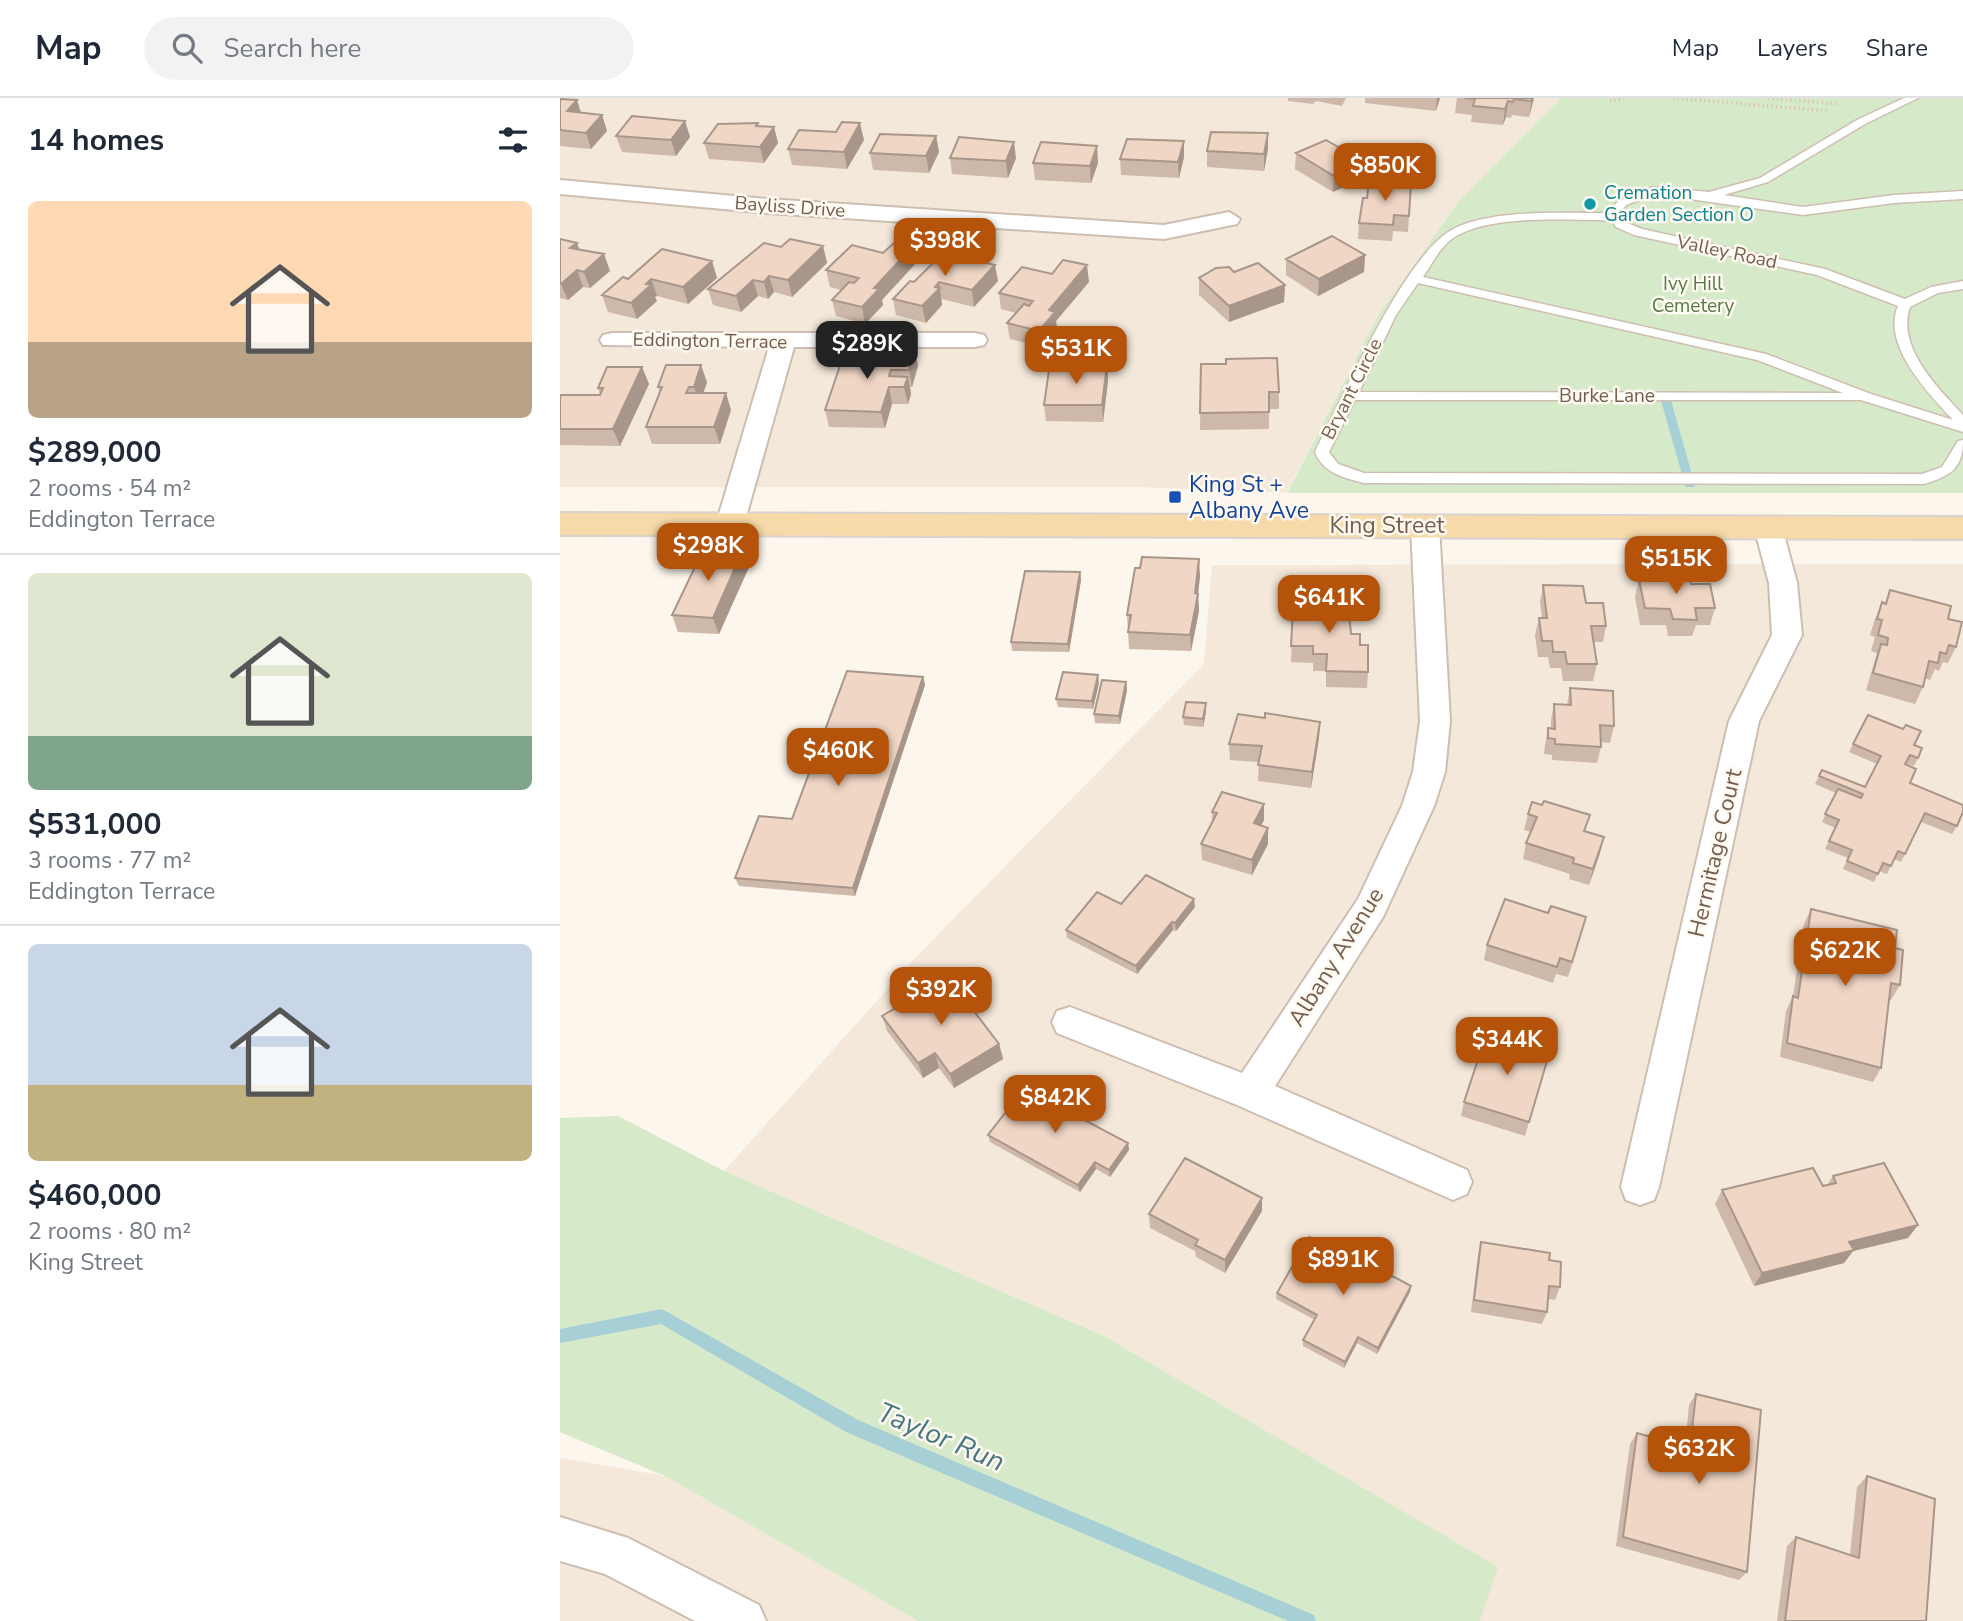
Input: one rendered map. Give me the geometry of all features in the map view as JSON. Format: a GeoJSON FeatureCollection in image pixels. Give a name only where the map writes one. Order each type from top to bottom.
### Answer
{"type":"FeatureCollection","features":[{"type":"Feature","properties":{"kind":"main road","name":"King Street"},"geometry":{"type":"LineString","coordinates":[[560,524],[1963,528]]}},
{"type":"Feature","properties":{"kind":"street","name":"Bayliss Drive"},"geometry":{"type":"LineString","coordinates":[[560,187],[768,206],[1164,232],[1228,219]]}},
{"type":"Feature","properties":{"kind":"street","name":"Eddington Terrace"},"geometry":{"type":"LineString","coordinates":[[612,340],[975,340]]}},
{"type":"Feature","properties":{"kind":"street"},"geometry":{"type":"LineString","coordinates":[[730,524],[783,342]]}},
{"type":"Feature","properties":{"kind":"street","name":"Albany Avenue"},"geometry":{"type":"LineString","coordinates":[[1250,1093],[1371,907],[1418,806],[1429,772],[1434,721],[1425,525]]}},
{"type":"Feature","properties":{"kind":"street","name":"Hermitage Court"},"geometry":{"type":"LineString","coordinates":[[1640,1186],[1744,721],[1787,635],[1783,583],[1768,527]]}},
{"type":"Feature","properties":{"kind":"street"},"geometry":{"type":"LineString","coordinates":[[1070,1022],[1250,1093],[1454,1182]]}},
{"type":"Feature","properties":{"kind":"street"},"geometry":{"type":"LineString","coordinates":[[560,1538],[612,1554],[743,1621]]}},
{"type":"Feature","properties":{"kind":"lane"},"geometry":{"type":"LineString","coordinates":[[1709,196],[1773,176],[1828,139],[1913,98]]}},
{"type":"Feature","properties":{"kind":"lane"},"geometry":{"type":"LineString","coordinates":[[1615,217],[1614,213],[1620,205],[1653,190],[1803,211],[1894,199],[1963,195]]}},
{"type":"Feature","properties":{"kind":"lane","name":"Bryant Circle"},"geometry":{"type":"LineString","coordinates":[[1615,217],[1545,216],[1457,231],[1441,243],[1390,315],[1324,445],[1322,455],[1334,467],[1364,478],[1924,479],[1948,470],[1963,444]]}},
{"type":"Feature","properties":{"kind":"lane","name":"Valley Road"},"geometry":{"type":"LineString","coordinates":[[1615,217],[1623,226],[1638,232],[1821,272],[1905,303]]}},
{"type":"Feature","properties":{"kind":"lane"},"geometry":{"type":"LineString","coordinates":[[1415,279],[1761,357],[1866,397],[1963,426]]}},
{"type":"Feature","properties":{"kind":"lane"},"geometry":{"type":"LineString","coordinates":[[1963,285],[1935,290],[1905,303],[1901,313],[1906,353],[1923,379],[1963,426]]}},
{"type":"Feature","properties":{"kind":"lane","name":"Burke Lane"},"geometry":{"type":"LineString","coordinates":[[1349,396],[1866,397]]}},
{"type":"Feature","properties":{"kind":"path"},"geometry":{"type":"LineString","coordinates":[[1610,101],[1626,98]]}},
{"type":"Feature","properties":{"kind":"path"},"geometry":{"type":"LineString","coordinates":[[1673,98],[1875,115]]}},
{"type":"Feature","properties":{"kind":"shaded area"},"geometry":{"type":"Polygon","coordinates":[[[560,98],[1561,98],[1459,201],[1377,317],[1286,493],[1137,487],[560,487],[560,98]]]}},
{"type":"Feature","properties":{"kind":"shaded area"},"geometry":{"type":"Polygon","coordinates":[[[1963,564],[1963,1621],[1480,1621],[1497,1567],[1104,1336],[724,1171],[921,952],[1204,664],[1212,565],[1963,564]]]}},
{"type":"Feature","properties":{"kind":"shaded area"},"geometry":{"type":"Polygon","coordinates":[[[560,1458],[665,1476],[918,1621],[560,1621],[560,1458]]]}},
{"type":"Feature","properties":{"kind":"green space","name":"Ivy Hill Cemetery"},"geometry":{"type":"Polygon","coordinates":[[[1561,98],[1963,98],[1963,493],[1287,493],[1377,317],[1459,201],[1561,98]]]}},
{"type":"Feature","properties":{"kind":"green space"},"geometry":{"type":"Polygon","coordinates":[[[618,1116],[724,1171],[1104,1336],[1498,1567],[1480,1621],[918,1621],[665,1476],[560,1432],[560,1118],[618,1116]]]}},
{"type":"Feature","properties":{"kind":"building"},"geometry":{"type":"Polygon","coordinates":[[[1464,98],[1532,98],[1531,101],[1508,101],[1505,109],[1473,106],[1475,99],[1464,98]]]}},
{"type":"Feature","properties":{"kind":"building"},"geometry":{"type":"Polygon","coordinates":[[[560,99],[577,100],[567,111],[602,115],[586,133],[560,130],[560,99]]]}},
{"type":"Feature","properties":{"kind":"building"},"geometry":{"type":"Polygon","coordinates":[[[632,116],[685,121],[671,140],[616,136],[632,116]]]}},
{"type":"Feature","properties":{"kind":"building"},"geometry":{"type":"Polygon","coordinates":[[[842,122],[860,123],[844,152],[788,149],[799,130],[836,132],[842,122]]]}},
{"type":"Feature","properties":{"kind":"building"},"geometry":{"type":"Polygon","coordinates":[[[758,123],[756,126],[774,127],[760,147],[704,143],[718,124],[758,123]]]}},
{"type":"Feature","properties":{"kind":"building"},"geometry":{"type":"Polygon","coordinates":[[[1211,132],[1268,133],[1264,154],[1207,151],[1211,132]]]}},
{"type":"Feature","properties":{"kind":"building"},"geometry":{"type":"Polygon","coordinates":[[[880,134],[936,136],[926,156],[870,153],[880,134]]]}},
{"type":"Feature","properties":{"kind":"building"},"geometry":{"type":"Polygon","coordinates":[[[959,137],[1014,142],[1006,161],[950,158],[959,137]]]}},
{"type":"Feature","properties":{"kind":"building"},"geometry":{"type":"Polygon","coordinates":[[[1127,139],[1184,141],[1178,162],[1120,159],[1127,139]]]}},
{"type":"Feature","properties":{"kind":"building"},"geometry":{"type":"Polygon","coordinates":[[[1326,140],[1364,162],[1334,176],[1296,153],[1326,140]]]}},
{"type":"Feature","properties":{"kind":"building"},"geometry":{"type":"Polygon","coordinates":[[[1041,142],[1097,146],[1090,166],[1033,163],[1041,142]]]}},
{"type":"Feature","properties":{"kind":"building"},"geometry":{"type":"Polygon","coordinates":[[[1369,182],[1411,184],[1409,216],[1394,215],[1393,225],[1359,223],[1369,182]]]}},
{"type":"Feature","properties":{"kind":"building"},"geometry":{"type":"Polygon","coordinates":[[[1332,236],[1365,255],[1319,279],[1286,259],[1332,236]]]}},
{"type":"Feature","properties":{"kind":"building"},"geometry":{"type":"Polygon","coordinates":[[[560,239],[577,243],[570,248],[604,254],[584,272],[577,270],[561,284],[560,239]]]}},
{"type":"Feature","properties":{"kind":"building"},"geometry":{"type":"Polygon","coordinates":[[[790,239],[823,246],[788,280],[769,276],[764,282],[753,280],[736,296],[708,289],[764,243],[781,247],[790,239]]]}},
{"type":"Feature","properties":{"kind":"building"},"geometry":{"type":"Polygon","coordinates":[[[895,242],[913,246],[874,288],[879,289],[862,307],[832,300],[849,282],[854,283],[859,278],[826,270],[852,245],[883,253],[895,242]]]}},
{"type":"Feature","properties":{"kind":"building"},"geometry":{"type":"Polygon","coordinates":[[[662,249],[712,261],[683,287],[651,279],[646,284],[651,285],[631,303],[602,295],[623,277],[628,279],[662,249]]]}},
{"type":"Feature","properties":{"kind":"building"},"geometry":{"type":"Polygon","coordinates":[[[944,252],[995,265],[972,290],[939,282],[935,287],[940,288],[922,306],[893,299],[910,281],[914,282],[944,252]]]}},
{"type":"Feature","properties":{"kind":"building"},"geometry":{"type":"Polygon","coordinates":[[[1063,260],[1087,265],[1049,310],[1055,312],[1039,331],[1007,323],[1024,304],[1029,306],[1033,301],[999,293],[1022,267],[1052,274],[1063,260]]]}},
{"type":"Feature","properties":{"kind":"building"},"geometry":{"type":"Polygon","coordinates":[[[1258,263],[1285,285],[1229,306],[1199,278],[1216,268],[1229,267],[1234,272],[1258,263]]]}},
{"type":"Feature","properties":{"kind":"building"},"geometry":{"type":"Polygon","coordinates":[[[901,348],[915,349],[909,370],[891,370],[889,376],[908,377],[904,387],[889,387],[881,412],[825,410],[844,354],[899,355],[901,348]]]}},
{"type":"Feature","properties":{"kind":"building"},"geometry":{"type":"Polygon","coordinates":[[[1277,358],[1279,392],[1269,392],[1269,412],[1200,413],[1201,364],[1226,364],[1226,359],[1277,358]]]}},
{"type":"Feature","properties":{"kind":"building"},"geometry":{"type":"Polygon","coordinates":[[[1071,364],[1107,365],[1102,405],[1044,405],[1049,370],[1070,370],[1071,364]]]}},
{"type":"Feature","properties":{"kind":"building"},"geometry":{"type":"Polygon","coordinates":[[[666,365],[701,365],[694,387],[689,387],[686,393],[726,393],[714,427],[646,427],[662,387],[658,387],[666,365]]]}},
{"type":"Feature","properties":{"kind":"building"},"geometry":{"type":"Polygon","coordinates":[[[607,367],[642,367],[613,429],[560,429],[561,395],[600,395],[603,388],[598,388],[607,367]]]}},
{"type":"Feature","properties":{"kind":"building"},"geometry":{"type":"Polygon","coordinates":[[[704,548],[743,550],[713,618],[672,615],[704,548]]]}},
{"type":"Feature","properties":{"kind":"building"},"geometry":{"type":"Polygon","coordinates":[[[1142,557],[1199,559],[1195,593],[1198,594],[1190,635],[1128,632],[1131,615],[1127,615],[1135,568],[1140,568],[1142,557]]]}},
{"type":"Feature","properties":{"kind":"building"},"geometry":{"type":"Polygon","coordinates":[[[1025,571],[1080,572],[1068,644],[1011,642],[1025,571]]]}},
{"type":"Feature","properties":{"kind":"building"},"geometry":{"type":"Polygon","coordinates":[[[1644,575],[1658,575],[1659,580],[1690,580],[1691,584],[1710,584],[1715,608],[1695,608],[1697,620],[1673,619],[1670,609],[1645,608],[1639,580],[1645,580],[1644,575]]]}},
{"type":"Feature","properties":{"kind":"building"},"geometry":{"type":"Polygon","coordinates":[[[1543,585],[1583,586],[1586,603],[1603,603],[1606,626],[1591,626],[1597,664],[1567,664],[1565,652],[1553,652],[1552,641],[1542,641],[1539,618],[1547,618],[1543,585]]]}},
{"type":"Feature","properties":{"kind":"building"},"geometry":{"type":"Polygon","coordinates":[[[1890,590],[1951,606],[1948,619],[1962,622],[1956,647],[1949,645],[1946,654],[1940,652],[1938,663],[1929,661],[1923,687],[1873,673],[1881,644],[1887,645],[1888,638],[1878,635],[1882,620],[1877,619],[1882,602],[1886,604],[1890,590]]]}},
{"type":"Feature","properties":{"kind":"building"},"geometry":{"type":"Polygon","coordinates":[[[1296,600],[1348,601],[1351,634],[1360,634],[1360,645],[1368,645],[1368,672],[1326,671],[1327,654],[1313,654],[1313,646],[1291,646],[1293,608],[1296,608],[1296,600]]]}},
{"type":"Feature","properties":{"kind":"building"},"geometry":{"type":"Polygon","coordinates":[[[847,671],[923,677],[853,888],[735,878],[759,816],[792,819],[847,671]]]}},
{"type":"Feature","properties":{"kind":"building"},"geometry":{"type":"Polygon","coordinates":[[[1063,672],[1098,675],[1092,701],[1056,699],[1063,672]]]}},
{"type":"Feature","properties":{"kind":"building"},"geometry":{"type":"Polygon","coordinates":[[[1102,680],[1126,682],[1119,716],[1094,714],[1102,680]]]}},
{"type":"Feature","properties":{"kind":"building"},"geometry":{"type":"Polygon","coordinates":[[[1570,688],[1613,691],[1614,726],[1600,725],[1601,747],[1555,744],[1555,739],[1548,738],[1548,728],[1555,729],[1554,704],[1571,705],[1570,688]]]}},
{"type":"Feature","properties":{"kind":"building"},"geometry":{"type":"Polygon","coordinates":[[[1186,702],[1206,703],[1203,719],[1183,717],[1186,702]]]}},
{"type":"Feature","properties":{"kind":"building"},"geometry":{"type":"Polygon","coordinates":[[[1265,713],[1320,722],[1312,772],[1258,765],[1262,746],[1229,744],[1238,714],[1265,718],[1265,713]]]}},
{"type":"Feature","properties":{"kind":"building"},"geometry":{"type":"Polygon","coordinates":[[[1868,715],[1903,729],[1906,725],[1921,731],[1914,745],[1922,748],[1918,758],[1910,755],[1905,764],[1916,769],[1910,783],[1963,805],[1957,826],[1925,813],[1905,854],[1898,851],[1891,866],[1883,863],[1878,874],[1847,861],[1852,850],[1829,841],[1839,820],[1825,814],[1838,789],[1861,798],[1863,794],[1819,776],[1822,770],[1865,787],[1881,756],[1853,744],[1868,715]]]}},
{"type":"Feature","properties":{"kind":"building"},"geometry":{"type":"Polygon","coordinates":[[[1222,792],[1264,804],[1254,823],[1268,828],[1252,860],[1201,844],[1217,813],[1212,812],[1222,792]]]}},
{"type":"Feature","properties":{"kind":"building"},"geometry":{"type":"Polygon","coordinates":[[[1544,801],[1590,815],[1584,831],[1604,837],[1593,869],[1573,863],[1574,858],[1526,843],[1537,817],[1528,814],[1532,802],[1542,805],[1544,801]]]}},
{"type":"Feature","properties":{"kind":"building"},"geometry":{"type":"Polygon","coordinates":[[[1146,875],[1194,899],[1136,966],[1066,930],[1097,892],[1121,904],[1146,875]]]}},
{"type":"Feature","properties":{"kind":"building"},"geometry":{"type":"Polygon","coordinates":[[[1505,899],[1548,913],[1551,906],[1586,917],[1572,962],[1560,958],[1557,967],[1487,945],[1505,899]]]}},
{"type":"Feature","properties":{"kind":"building"},"geometry":{"type":"Polygon","coordinates":[[[1811,909],[1897,930],[1895,948],[1903,950],[1900,985],[1891,983],[1881,1068],[1787,1043],[1793,996],[1798,998],[1811,909]]]}},
{"type":"Feature","properties":{"kind":"building"},"geometry":{"type":"Polygon","coordinates":[[[948,977],[999,1044],[950,1074],[935,1053],[918,1063],[882,1016],[948,977]]]}},
{"type":"Feature","properties":{"kind":"building"},"geometry":{"type":"Polygon","coordinates":[[[1487,1032],[1550,1051],[1529,1122],[1464,1102],[1487,1032]]]}},
{"type":"Feature","properties":{"kind":"building"},"geometry":{"type":"Polygon","coordinates":[[[1030,1081],[1062,1098],[1056,1105],[1128,1143],[1109,1170],[1095,1162],[1078,1185],[988,1135],[1030,1081]]]}},
{"type":"Feature","properties":{"kind":"building"},"geometry":{"type":"Polygon","coordinates":[[[1185,1158],[1262,1198],[1225,1260],[1195,1245],[1198,1240],[1149,1214],[1185,1158]]]}},
{"type":"Feature","properties":{"kind":"building"},"geometry":{"type":"Polygon","coordinates":[[[1884,1163],[1918,1225],[1849,1242],[1854,1250],[1762,1273],[1722,1190],[1813,1168],[1823,1186],[1836,1183],[1833,1176],[1884,1163]]]}},
{"type":"Feature","properties":{"kind":"building"},"geometry":{"type":"Polygon","coordinates":[[[1309,1237],[1321,1243],[1323,1239],[1411,1286],[1378,1348],[1358,1337],[1345,1362],[1303,1340],[1317,1315],[1277,1293],[1309,1237]]]}},
{"type":"Feature","properties":{"kind":"building"},"geometry":{"type":"Polygon","coordinates":[[[1481,1242],[1550,1253],[1549,1260],[1561,1262],[1560,1287],[1549,1286],[1547,1312],[1474,1300],[1481,1242]]]}},
{"type":"Feature","properties":{"kind":"building"},"geometry":{"type":"Polygon","coordinates":[[[1696,1394],[1761,1410],[1747,1572],[1623,1537],[1637,1433],[1690,1448],[1696,1394]]]}},
{"type":"Feature","properties":{"kind":"building"},"geometry":{"type":"Polygon","coordinates":[[[1867,1476],[1935,1499],[1926,1621],[1785,1621],[1796,1537],[1859,1558],[1867,1476]]]}},
{"type":"Feature","properties":{"kind":"waterway"},"geometry":{"type":"LineString","coordinates":[[1665,397],[1690,485]]}},
{"type":"Feature","properties":{"kind":"waterway","name":"Taylor Run"},"geometry":{"type":"LineString","coordinates":[[560,1336],[662,1316],[852,1426],[1308,1621]]}},
{"type":"Feature","properties":{"kind":"place","name":"Cremation Garden Section O"},"geometry":{"type":"Point","coordinates":[1590,204]}},
{"type":"Feature","properties":{"kind":"place","name":"King St + Albany Ave"},"geometry":{"type":"Point","coordinates":[1175,497]}}]}
